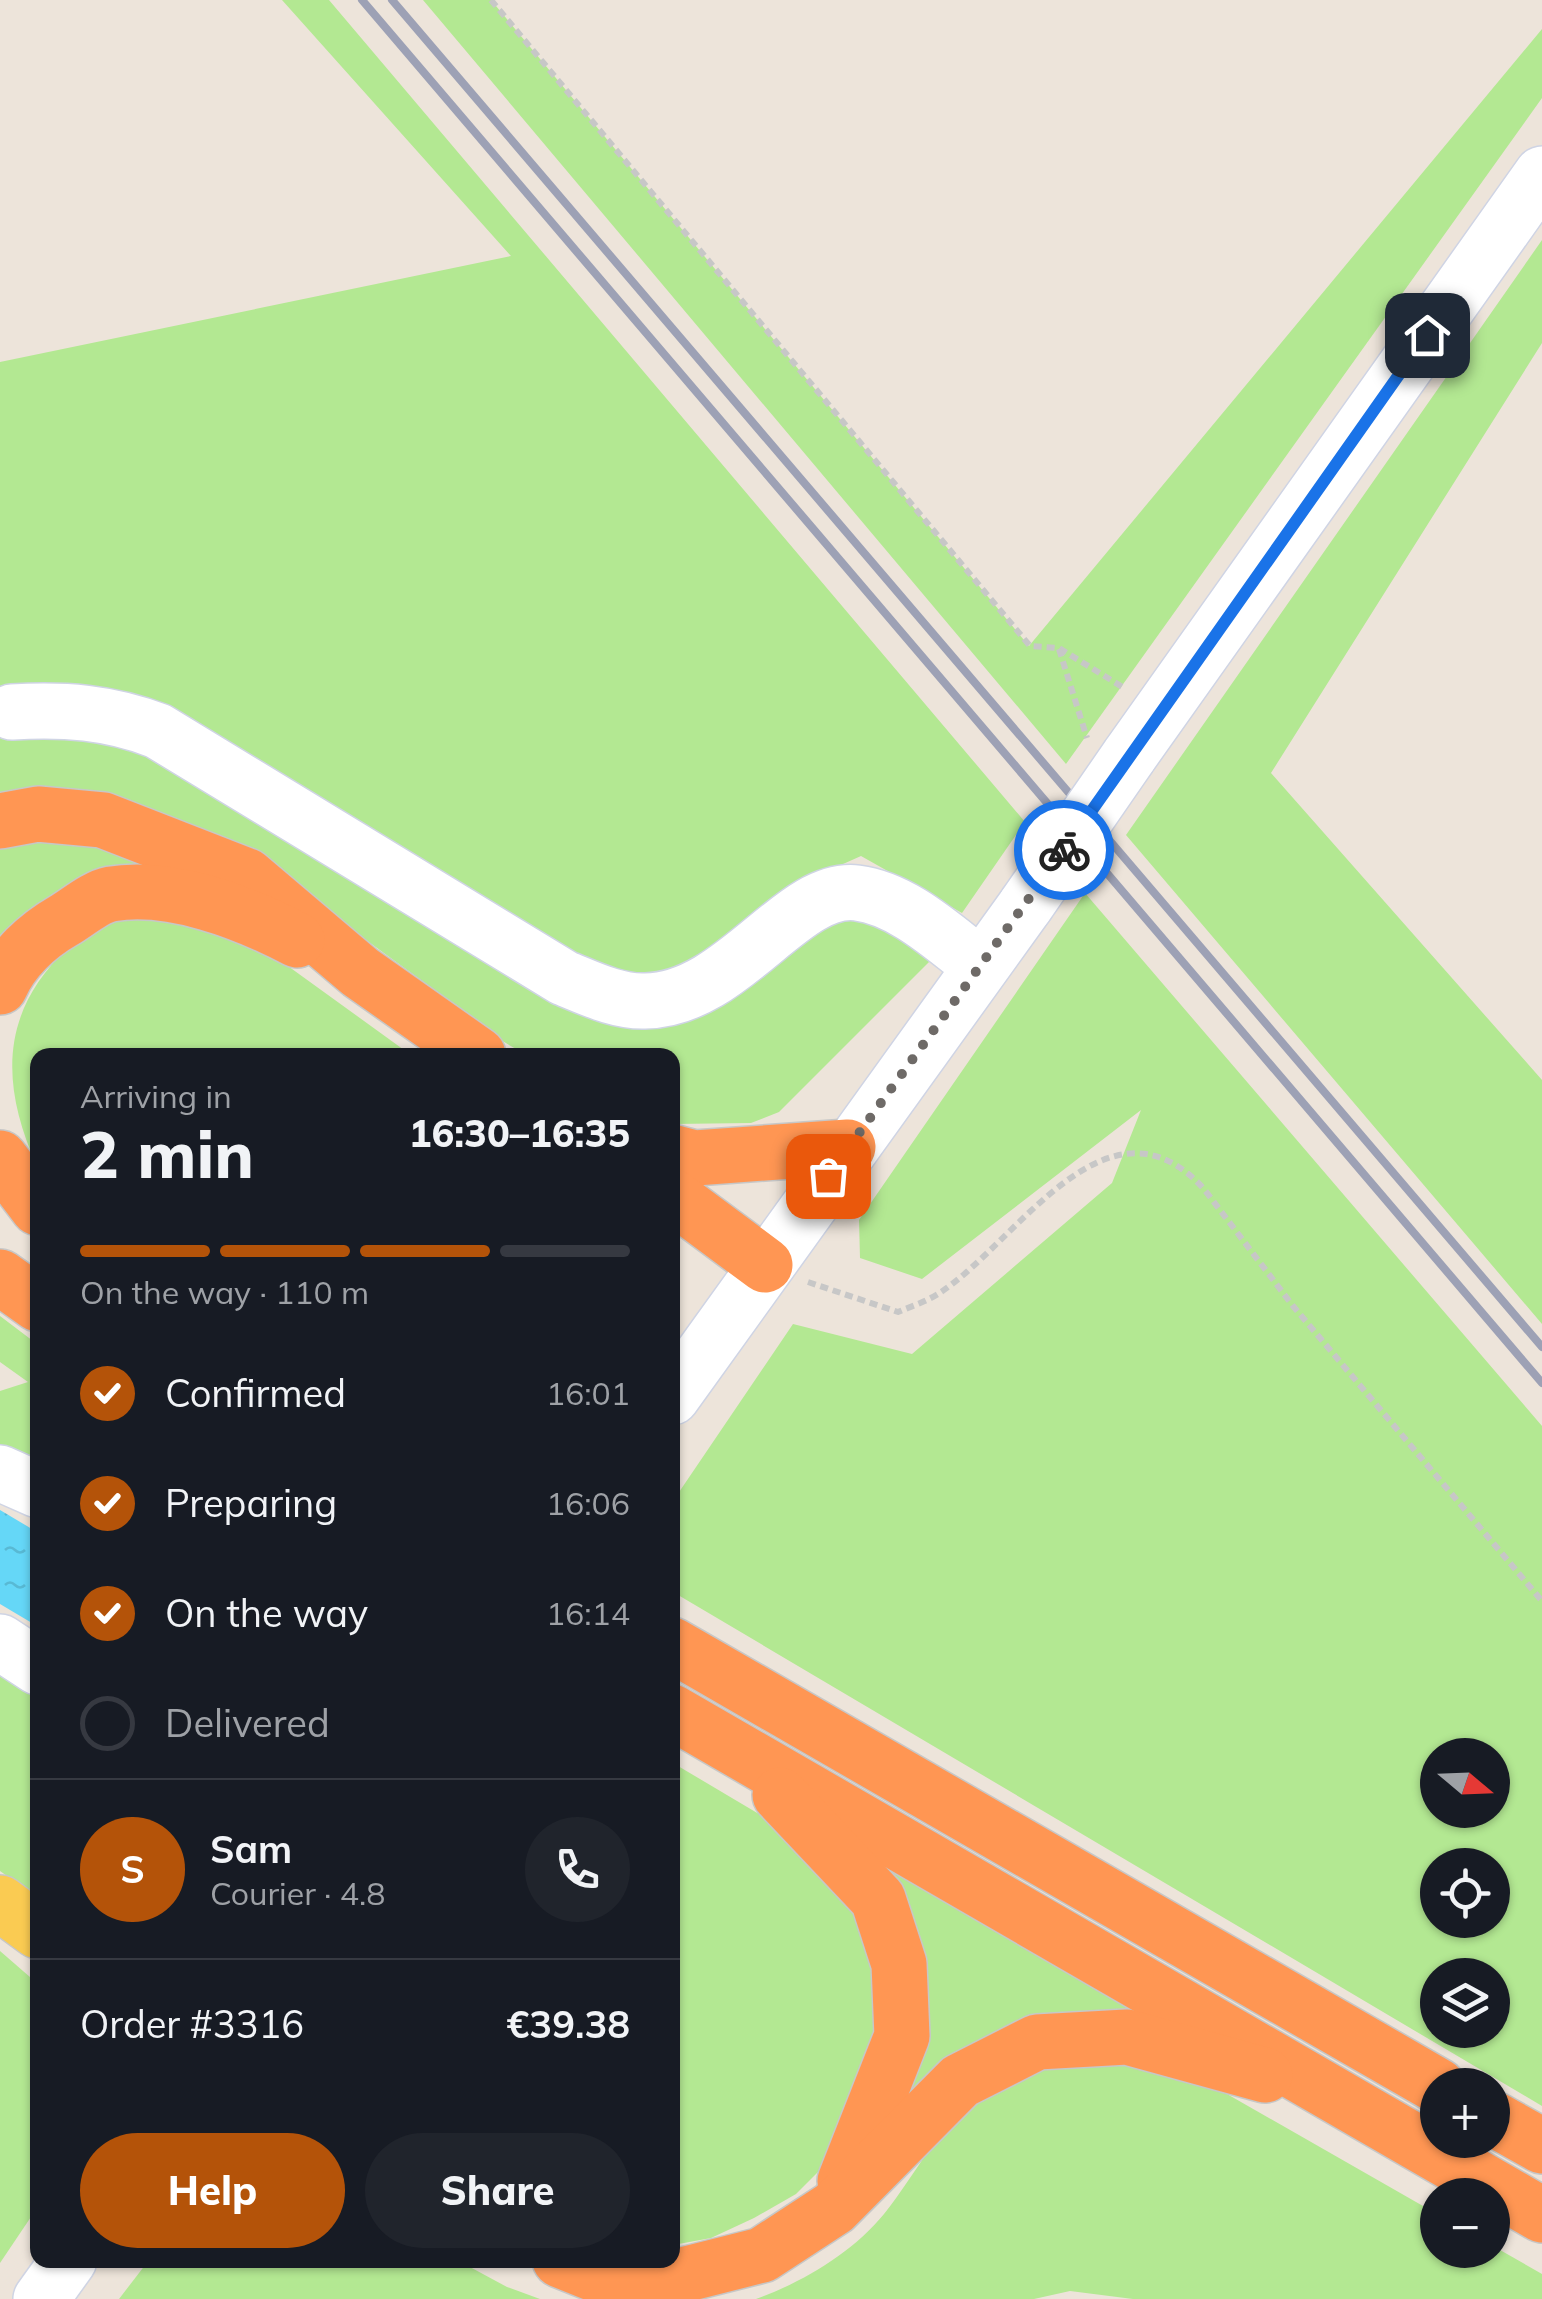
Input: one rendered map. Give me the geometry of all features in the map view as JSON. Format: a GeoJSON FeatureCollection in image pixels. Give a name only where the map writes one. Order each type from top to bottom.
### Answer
{"type":"FeatureCollection","features":[{"type":"Feature","properties":{"kind":"highway"},"geometry":{"type":"LineString","coordinates":[[0,821],[38,814],[103,820],[247,876],[360,972],[468,1048]]}},
{"type":"Feature","properties":{"kind":"highway"},"geometry":{"type":"LineString","coordinates":[[0,986],[6,972],[51,928],[109,894],[174,896],[262,922],[360,972]]}},
{"type":"Feature","properties":{"kind":"highway"},"geometry":{"type":"LineString","coordinates":[[680,1154],[694,1158],[848,1146]]}},
{"type":"Feature","properties":{"kind":"highway"},"geometry":{"type":"LineString","coordinates":[[0,1158],[30,1197]]}},
{"type":"Feature","properties":{"kind":"highway"},"geometry":{"type":"LineString","coordinates":[[680,1202],[764,1266]]}},
{"type":"Feature","properties":{"kind":"highway"},"geometry":{"type":"LineString","coordinates":[[0,1213],[30,1234]]}},
{"type":"Feature","properties":{"kind":"highway"},"geometry":{"type":"LineString","coordinates":[[0,1276],[30,1298]]}},
{"type":"Feature","properties":{"kind":"highway"},"geometry":{"type":"LineString","coordinates":[[680,1650],[1420,2076]]}},
{"type":"Feature","properties":{"kind":"highway"},"geometry":{"type":"LineString","coordinates":[[680,1717],[1542,2214]]}},
{"type":"Feature","properties":{"kind":"highway"},"geometry":{"type":"LineString","coordinates":[[728,1744],[845,1860],[878,1900],[898,1964],[902,2036],[834,2208]]}},
{"type":"Feature","properties":{"kind":"highway"},"geometry":{"type":"LineString","coordinates":[[581,2268],[612,2280],[655,2282],[762,2255],[834,2208],[960,2082],[1036,2042],[1128,2036],[1340,2095]]}},
{"type":"Feature","properties":{"kind":"highway"},"geometry":{"type":"LineString","coordinates":[[1510,2128],[1542,2146]]}},
{"type":"Feature","properties":{"kind":"main road"},"geometry":{"type":"LineString","coordinates":[[0,1903],[30,1924]]}},
{"type":"Feature","properties":{"kind":"street"},"geometry":{"type":"LineString","coordinates":[[680,1386],[848,1146],[1026,905],[1109,749],[1542,174]]}},
{"type":"Feature","properties":{"kind":"street"},"geometry":{"type":"LineString","coordinates":[[12,712],[86,711],[120,716],[158,731],[564,978],[604,994],[644,1001],[686,992],[723,976],[825,895],[857,893],[892,904],[982,966]]}},
{"type":"Feature","properties":{"kind":"street"},"geometry":{"type":"LineString","coordinates":[[0,1472],[30,1486]]}},
{"type":"Feature","properties":{"kind":"street"},"geometry":{"type":"LineString","coordinates":[[0,1642],[30,1661]]}},
{"type":"Feature","properties":{"kind":"street"},"geometry":{"type":"LineString","coordinates":[[42,2299],[63,2268]]}},
{"type":"Feature","properties":{"kind":"path"},"geometry":{"type":"LineString","coordinates":[[491,0],[1030,646],[1059,648],[1129,691]]}},
{"type":"Feature","properties":{"kind":"path"},"geometry":{"type":"LineString","coordinates":[[1059,648],[1109,749]]}},
{"type":"Feature","properties":{"kind":"path"},"geometry":{"type":"LineString","coordinates":[[764,1266],[858,1302],[898,1312],[940,1293],[1097,1158],[1148,1152],[1168,1160],[1188,1171],[1204,1189],[1293,1306],[1542,1601]]}},
{"type":"Feature","properties":{"kind":"green space"},"geometry":{"type":"Polygon","coordinates":[[[282,0],[329,0],[1025,822],[962,913],[861,856],[796,885],[748,939],[685,981],[628,983],[558,959],[199,740],[129,711],[69,701],[4,703],[8,724],[86,724],[160,744],[591,1007],[654,1013],[714,999],[752,977],[816,924],[846,912],[881,918],[933,958],[779,1112],[751,1123],[680,1124],[680,1048],[515,1048],[281,881],[176,827],[120,809],[62,800],[0,800],[0,362],[511,256],[282,0]]]}},
{"type":"Feature","properties":{"kind":"green space"},"geometry":{"type":"Polygon","coordinates":[[[423,0],[491,0],[1029,646],[1542,29],[1542,98],[1066,764],[423,0]]]}},
{"type":"Feature","properties":{"kind":"green space"},"geometry":{"type":"Polygon","coordinates":[[[1542,240],[1542,343],[1271,773],[1542,1080],[1542,1324],[1126,835],[1542,240]]]}},
{"type":"Feature","properties":{"kind":"green space"},"geometry":{"type":"Polygon","coordinates":[[[43,836],[177,863],[0,963],[0,840],[43,836]]]}},
{"type":"Feature","properties":{"kind":"green space"},"geometry":{"type":"Polygon","coordinates":[[[1085,893],[1542,1426],[1542,2106],[1510,2087],[1510,2068],[1478,2068],[1444,2048],[1510,2048],[1510,1958],[1420,1958],[1420,2034],[680,1596],[680,1491],[793,1324],[912,1354],[1112,1183],[1141,1110],[922,1279],[860,1258],[859,1220],[1085,893]]]}},
{"type":"Feature","properties":{"kind":"green space"},"geometry":{"type":"Polygon","coordinates":[[[181,911],[241,932],[401,1048],[30,1048],[30,1148],[13,1078],[13,1050],[29,997],[68,948],[101,921],[129,913],[181,911]]]}},
{"type":"Feature","properties":{"kind":"green space"},"geometry":{"type":"Polygon","coordinates":[[[0,1316],[30,1339],[30,1474],[0,1459],[0,1391],[28,1382],[0,1362],[0,1316]]]}},
{"type":"Feature","properties":{"kind":"green space"},"geometry":{"type":"Polygon","coordinates":[[[0,1656],[30,1675],[30,1892],[0,1871],[0,1656]]]}},
{"type":"Feature","properties":{"kind":"green space"},"geometry":{"type":"Polygon","coordinates":[[[680,1767],[811,1845],[854,1902],[876,1965],[879,2033],[827,2163],[796,2194],[711,2238],[680,2244],[680,1767]]]}},
{"type":"Feature","properties":{"kind":"green space"},"geometry":{"type":"Polygon","coordinates":[[[870,1852],[1168,2019],[908,2102],[920,2041],[870,1852]]]}},
{"type":"Feature","properties":{"kind":"green space"},"geometry":{"type":"Polygon","coordinates":[[[0,1951],[30,1977],[30,2218],[0,2263],[0,1951]]]}},
{"type":"Feature","properties":{"kind":"green space"},"geometry":{"type":"Polygon","coordinates":[[[1107,2059],[1213,2086],[1420,2204],[1420,2268],[1510,2268],[1510,2256],[1542,2274],[1542,2299],[1133,2299],[1070,2291],[1034,2299],[756,2299],[809,2275],[857,2241],[884,2214],[953,2120],[982,2094],[1011,2078],[1058,2065],[1107,2059]]]}},
{"type":"Feature","properties":{"kind":"green space"},"geometry":{"type":"Polygon","coordinates":[[[143,2268],[472,2268],[540,2299],[119,2299],[143,2268]]]}},
{"type":"Feature","properties":{"kind":"water"},"geometry":{"type":"Polygon","coordinates":[[[0,1510],[30,1528],[30,1622],[0,1604],[0,1510]]]}},
{"type":"Feature","properties":{"kind":"railway"},"geometry":{"type":"LineString","coordinates":[[362,0],[1542,1383]]}},
{"type":"Feature","properties":{"kind":"railway"},"geometry":{"type":"LineString","coordinates":[[392,0],[1542,1347]]}},
{"type":"Feature","properties":{"kind":"way so far"},"geometry":{"type":"LineString","coordinates":[[828,1176],[1064,850]]}},
{"type":"Feature","properties":{"kind":"route"},"geometry":{"type":"LineString","coordinates":[[1064,850],[1427,335]]}}]}
